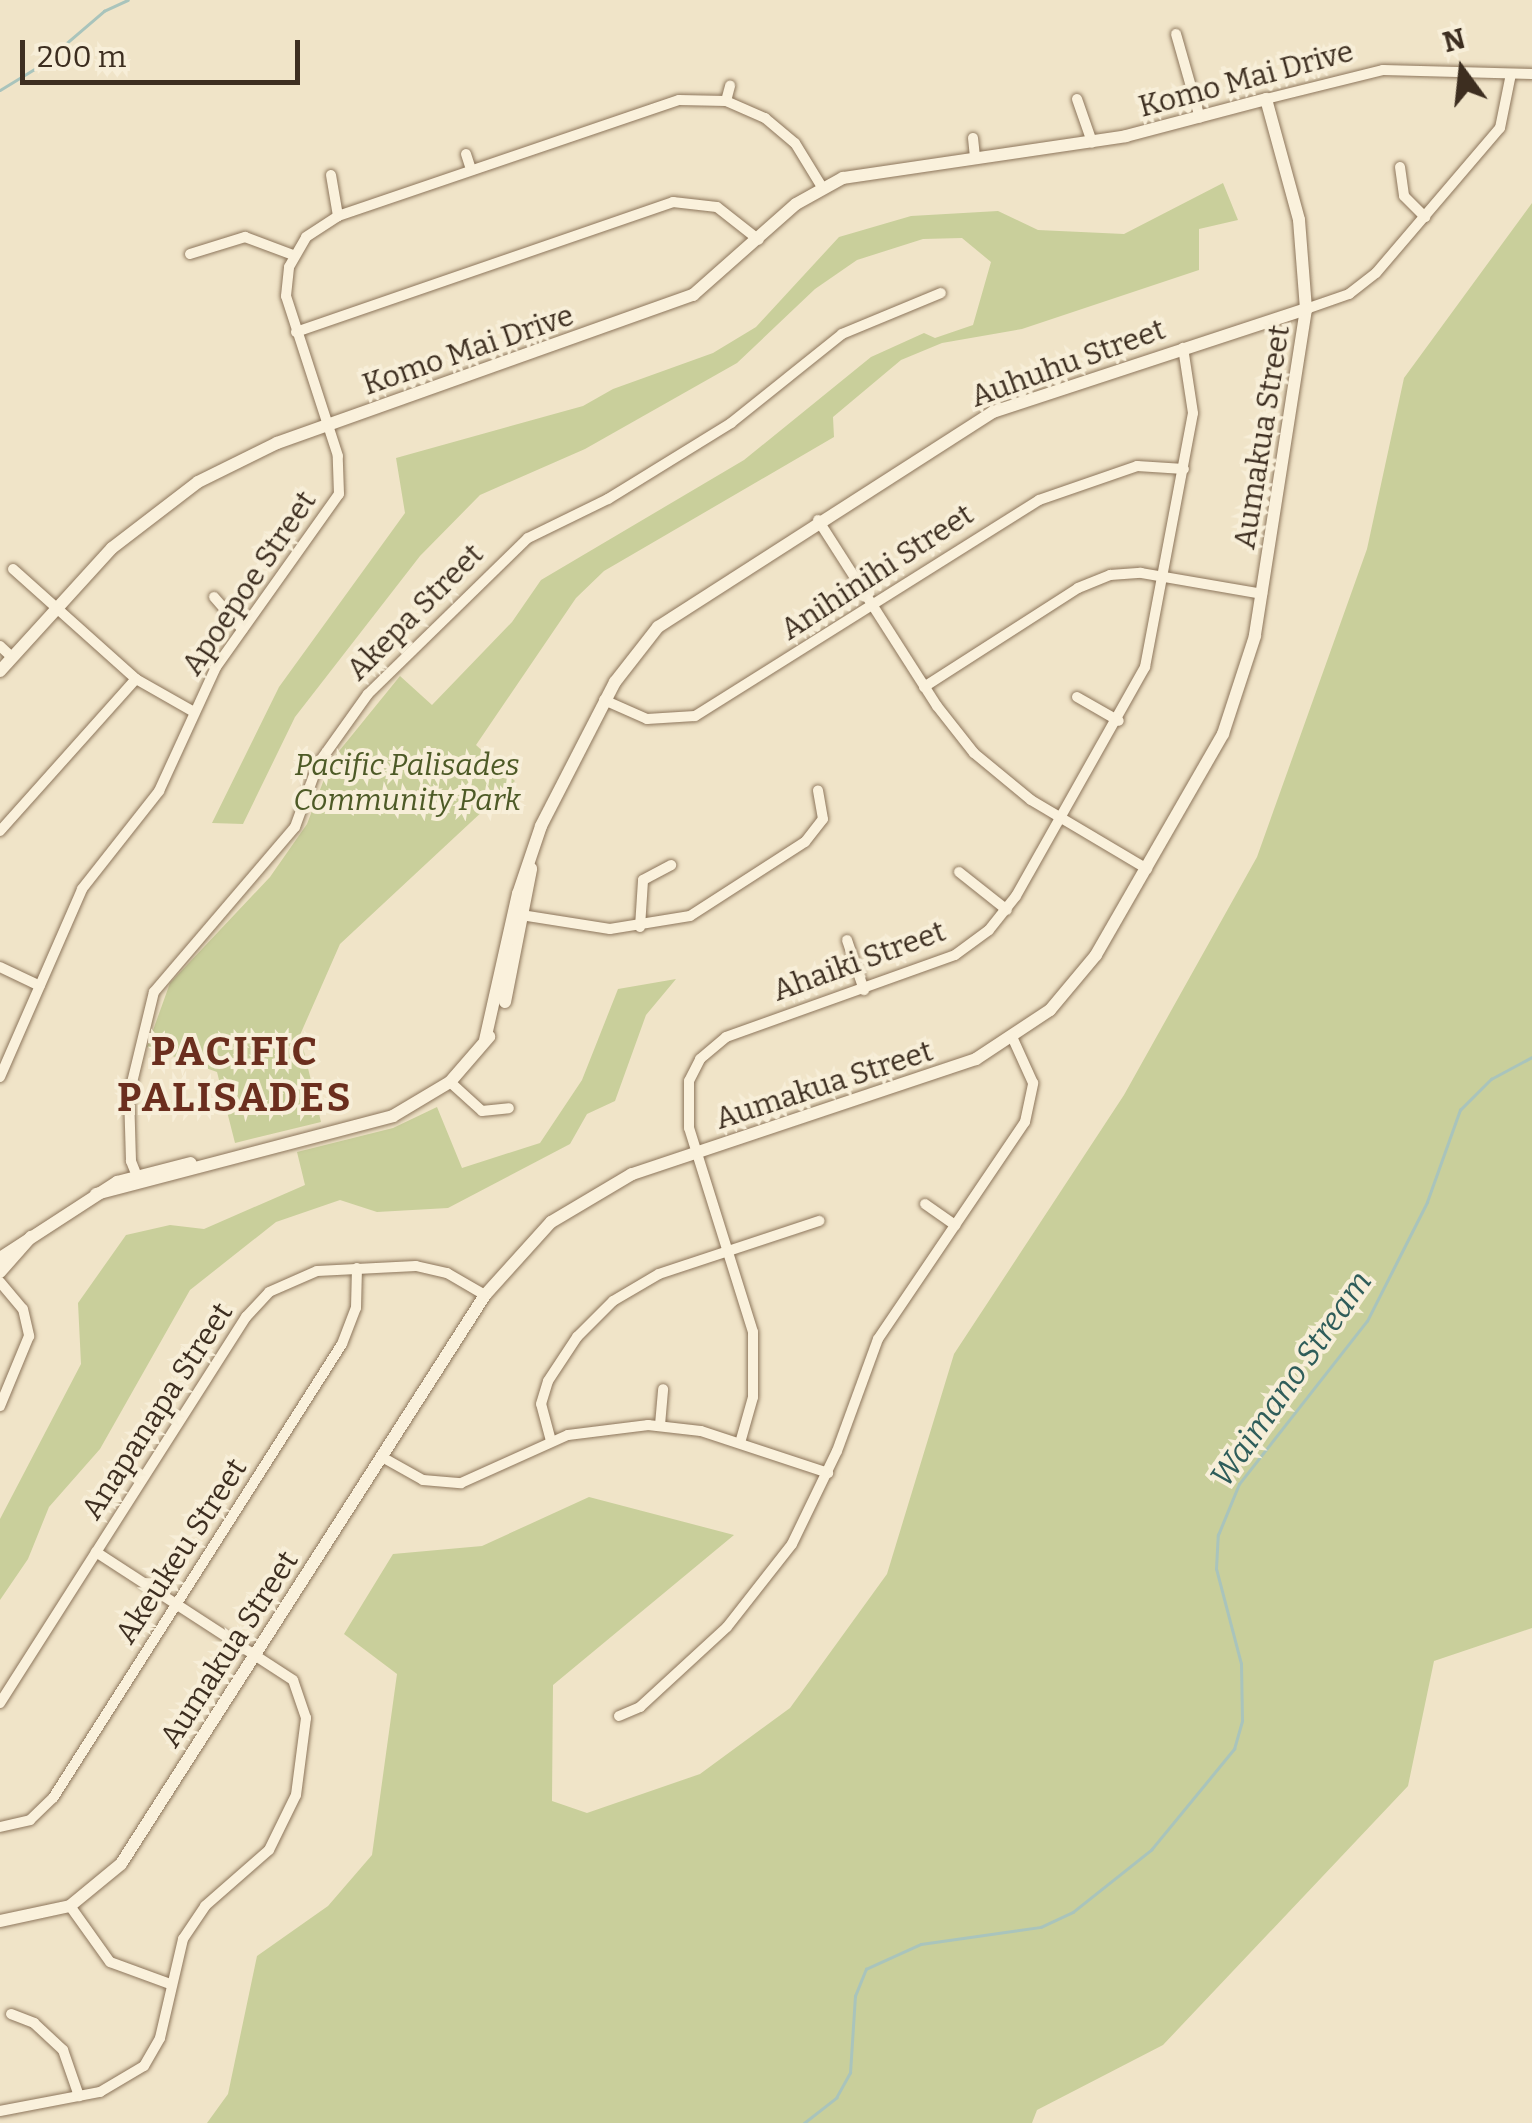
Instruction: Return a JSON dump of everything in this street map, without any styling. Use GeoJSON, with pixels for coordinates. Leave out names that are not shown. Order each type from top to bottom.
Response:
{"type":"FeatureCollection","features":[{"type":"Feature","properties":{"kind":"street"},"geometry":{"type":"LineString","coordinates":[[1176,34],[1200,118]]}},
{"type":"Feature","properties":{"kind":"street","name":"Komo Mai Drive"},"geometry":{"type":"LineString","coordinates":[[0,670],[56,608],[166,503],[241,458],[664,308],[720,277],[822,188],[875,168],[1092,142],[1383,70],[1532,74]]}},
{"type":"Feature","properties":{"kind":"street","name":"Auhuhu Street"},"geometry":{"type":"LineString","coordinates":[[0,1258],[96,1194],[139,1177],[393,1116],[450,1082],[484,1040],[532,857],[604,700],[637,649],[668,619],[993,412],[1306,310],[1362,287],[1500,128],[1511,74]]}},
{"type":"Feature","properties":{"kind":"street"},"geometry":{"type":"LineString","coordinates":[[726,102],[730,86]]}},
{"type":"Feature","properties":{"kind":"street"},"geometry":{"type":"LineString","coordinates":[[1078,99],[1092,142]]}},
{"type":"Feature","properties":{"kind":"street","name":"Aumakua Street"},"geometry":{"type":"LineString","coordinates":[[0,1921],[70,1906],[121,1864],[486,1295],[525,1245],[568,1209],[620,1180],[949,1070],[1013,1038],[1076,982],[1147,869],[1232,716],[1262,594],[1306,310],[1299,220],[1266,99]]}},
{"type":"Feature","properties":{"kind":"street"},"geometry":{"type":"LineString","coordinates":[[190,254],[245,237],[293,255],[313,230],[338,216],[667,102],[726,102],[786,133],[822,188]]}},
{"type":"Feature","properties":{"kind":"street"},"geometry":{"type":"LineString","coordinates":[[972,138],[975,156]]}},
{"type":"Feature","properties":{"kind":"street"},"geometry":{"type":"LineString","coordinates":[[466,154],[471,169]]}},
{"type":"Feature","properties":{"kind":"street"},"geometry":{"type":"LineString","coordinates":[[1400,168],[1404,196],[1425,216]]}},
{"type":"Feature","properties":{"kind":"street"},"geometry":{"type":"LineString","coordinates":[[331,174],[338,216]]}},
{"type":"Feature","properties":{"kind":"street"},"geometry":{"type":"LineString","coordinates":[[296,332],[673,202],[717,207],[758,240]]}},
{"type":"Feature","properties":{"kind":"street","name":"Apoepoe Street"},"geometry":{"type":"LineString","coordinates":[[0,1077],[82,889],[159,791],[194,712],[242,630],[339,494],[340,464],[286,296],[293,255]]}},
{"type":"Feature","properties":{"kind":"street","name":"Akepa Street"},"geometry":{"type":"LineString","coordinates":[[139,1177],[130,1142],[133,1055],[154,992],[295,827],[328,748],[379,683],[528,538],[714,435],[842,334],[942,293]]}},
{"type":"Feature","properties":{"kind":"street","name":"Ahaiki Street"},"geometry":{"type":"LineString","coordinates":[[740,1443],[753,1397],[756,1347],[685,1101],[707,1051],[740,1031],[940,964],[975,942],[1006,910],[1119,721],[1145,667],[1165,577],[1194,390],[1183,348]]}},
{"type":"Feature","properties":{"kind":"street","name":"Anihinihi Street"},"geometry":{"type":"LineString","coordinates":[[604,700],[647,719],[695,716],[1054,493],[1137,466],[1184,468]]}},
{"type":"Feature","properties":{"kind":"street"},"geometry":{"type":"LineString","coordinates":[[818,520],[924,687],[988,767],[1062,819],[1147,869]]}},
{"type":"Feature","properties":{"kind":"street"},"geometry":{"type":"LineString","coordinates":[[13,569],[136,679],[194,712]]}},
{"type":"Feature","properties":{"kind":"street"},"geometry":{"type":"LineString","coordinates":[[924,687],[1088,582],[1129,573],[1262,594]]}},
{"type":"Feature","properties":{"kind":"street"},"geometry":{"type":"LineString","coordinates":[[214,597],[242,630]]}},
{"type":"Feature","properties":{"kind":"street"},"geometry":{"type":"LineString","coordinates":[[0,646],[12,657]]}},
{"type":"Feature","properties":{"kind":"street"},"geometry":{"type":"LineString","coordinates":[[0,830],[136,679]]}},
{"type":"Feature","properties":{"kind":"street"},"geometry":{"type":"LineString","coordinates":[[1077,696],[1119,721]]}},
{"type":"Feature","properties":{"kind":"street"},"geometry":{"type":"LineString","coordinates":[[519,915],[595,929],[640,928],[709,907],[804,842],[823,819],[818,790]]}},
{"type":"Feature","properties":{"kind":"street"},"geometry":{"type":"LineString","coordinates":[[640,928],[643,880],[670,864]]}},
{"type":"Feature","properties":{"kind":"street"},"geometry":{"type":"LineString","coordinates":[[959,872],[1006,910]]}},
{"type":"Feature","properties":{"kind":"street"},"geometry":{"type":"LineString","coordinates":[[847,940],[864,990]]}},
{"type":"Feature","properties":{"kind":"street"},"geometry":{"type":"LineString","coordinates":[[0,967],[40,986]]}},
{"type":"Feature","properties":{"kind":"street"},"geometry":{"type":"LineString","coordinates":[[619,1716],[640,1708],[744,1608],[792,1544],[828,1473],[878,1339],[1030,1109],[1032,1072],[1013,1038]]}},
{"type":"Feature","properties":{"kind":"street"},"geometry":{"type":"LineString","coordinates":[[450,1082],[482,1111],[509,1108]]}},
{"type":"Feature","properties":{"kind":"street"},"geometry":{"type":"LineString","coordinates":[[925,1204],[955,1225]]}},
{"type":"Feature","properties":{"kind":"street"},"geometry":{"type":"LineString","coordinates":[[550,1441],[542,1414],[544,1388],[591,1321],[647,1280],[819,1221]]}},
{"type":"Feature","properties":{"kind":"street","name":"Auhuhu Street"},"geometry":{"type":"LineString","coordinates":[[0,1272],[32,1235]]}},
{"type":"Feature","properties":{"kind":"street","name":"Anapanapa Street"},"geometry":{"type":"LineString","coordinates":[[0,1703],[257,1303],[304,1274],[357,1268],[426,1267],[486,1295]]}},
{"type":"Feature","properties":{"kind":"street","name":"Akeukeu Street"},"geometry":{"type":"LineString","coordinates":[[0,1827],[21,1824],[46,1807],[177,1603],[342,1344],[356,1308],[357,1268]]}},
{"type":"Feature","properties":{"kind":"street"},"geometry":{"type":"LineString","coordinates":[[0,1282],[23,1310],[29,1336],[0,1406]]}},
{"type":"Feature","properties":{"kind":"street"},"geometry":{"type":"LineString","coordinates":[[864,1331],[878,1339]]}},
{"type":"Feature","properties":{"kind":"street"},"geometry":{"type":"LineString","coordinates":[[660,1425],[663,1389]]}},
{"type":"Feature","properties":{"kind":"street"},"geometry":{"type":"LineString","coordinates":[[382,1457],[424,1480],[462,1483],[550,1441],[614,1426],[660,1425],[740,1443],[828,1473]]}},
{"type":"Feature","properties":{"kind":"street"},"geometry":{"type":"LineString","coordinates":[[0,2111],[113,2088],[144,2066],[160,2038],[177,1952],[197,1916],[269,1850],[296,1796],[305,1704],[288,1675],[96,1552]]}},
{"type":"Feature","properties":{"kind":"street"},"geometry":{"type":"LineString","coordinates":[[70,1906],[110,1962],[170,1984]]}},
{"type":"Feature","properties":{"kind":"street"},"geometry":{"type":"LineString","coordinates":[[11,2014],[34,2023],[63,2050],[80,2096]]}},
{"type":"Feature","properties":{"kind":"green space","name":"Pacific Palisades Community Park"},"geometry":{"type":"Polygon","coordinates":[[[1223,183],[1238,220],[1199,229],[1199,270],[1022,329],[942,343],[901,360],[833,417],[834,437],[604,571],[576,598],[476,745],[515,781],[340,944],[300,1035],[321,1122],[235,1143],[217,1072],[147,1047],[170,983],[270,877],[307,824],[331,761],[400,676],[432,705],[512,622],[541,580],[744,460],[871,357],[924,333],[935,338],[973,325],[991,262],[962,238],[923,239],[857,260],[815,289],[737,363],[585,449],[480,495],[420,556],[295,717],[243,824],[212,823],[279,687],[405,513],[396,458],[583,406],[613,389],[713,353],[756,327],[839,237],[911,216],[998,211],[1038,230],[1124,234],[1223,183]]]}},
{"type":"Feature","properties":{"kind":"green space"},"geometry":{"type":"Polygon","coordinates":[[[1532,203],[1532,1628],[1434,1661],[1408,1786],[1163,2045],[1037,2110],[1032,2123],[207,2123],[228,2094],[257,1956],[328,1906],[372,1855],[397,1674],[344,1634],[393,1554],[482,1546],[589,1497],[734,1535],[553,1685],[552,1801],[587,1813],[700,1774],[790,1708],[887,1574],[954,1354],[1124,1095],[1257,857],[1367,549],[1404,378],[1532,203]]]}},
{"type":"Feature","properties":{"kind":"green space"},"geometry":{"type":"Polygon","coordinates":[[[676,979],[646,1015],[615,1101],[587,1114],[570,1144],[448,1208],[377,1212],[340,1200],[276,1222],[190,1290],[100,1449],[49,1507],[28,1559],[0,1600],[0,1519],[81,1364],[78,1303],[126,1235],[170,1225],[204,1229],[305,1185],[297,1152],[393,1128],[437,1107],[462,1168],[540,1143],[582,1080],[618,989],[676,979]]]}},
{"type":"Feature","properties":{"kind":"waterway"},"geometry":{"type":"LineString","coordinates":[[0,90],[41,65],[104,11],[128,0]]}},
{"type":"Feature","properties":{"kind":"waterway","name":"Waimano Stream"},"geometry":{"type":"LineString","coordinates":[[804,2123],[836,2098],[850,2073],[855,1996],[866,1969],[921,1944],[1041,1927],[1073,1912],[1151,1850],[1234,1749],[1242,1721],[1241,1664],[1216,1569],[1218,1535],[1239,1484],[1367,1321],[1427,1202],[1460,1110],[1491,1079],[1532,1057]]}},
{"type":"Feature","properties":{"kind":"district","name":"PACIFIC PALISADES"},"geometry":{"type":"Point","coordinates":[235,1075]}}]}
